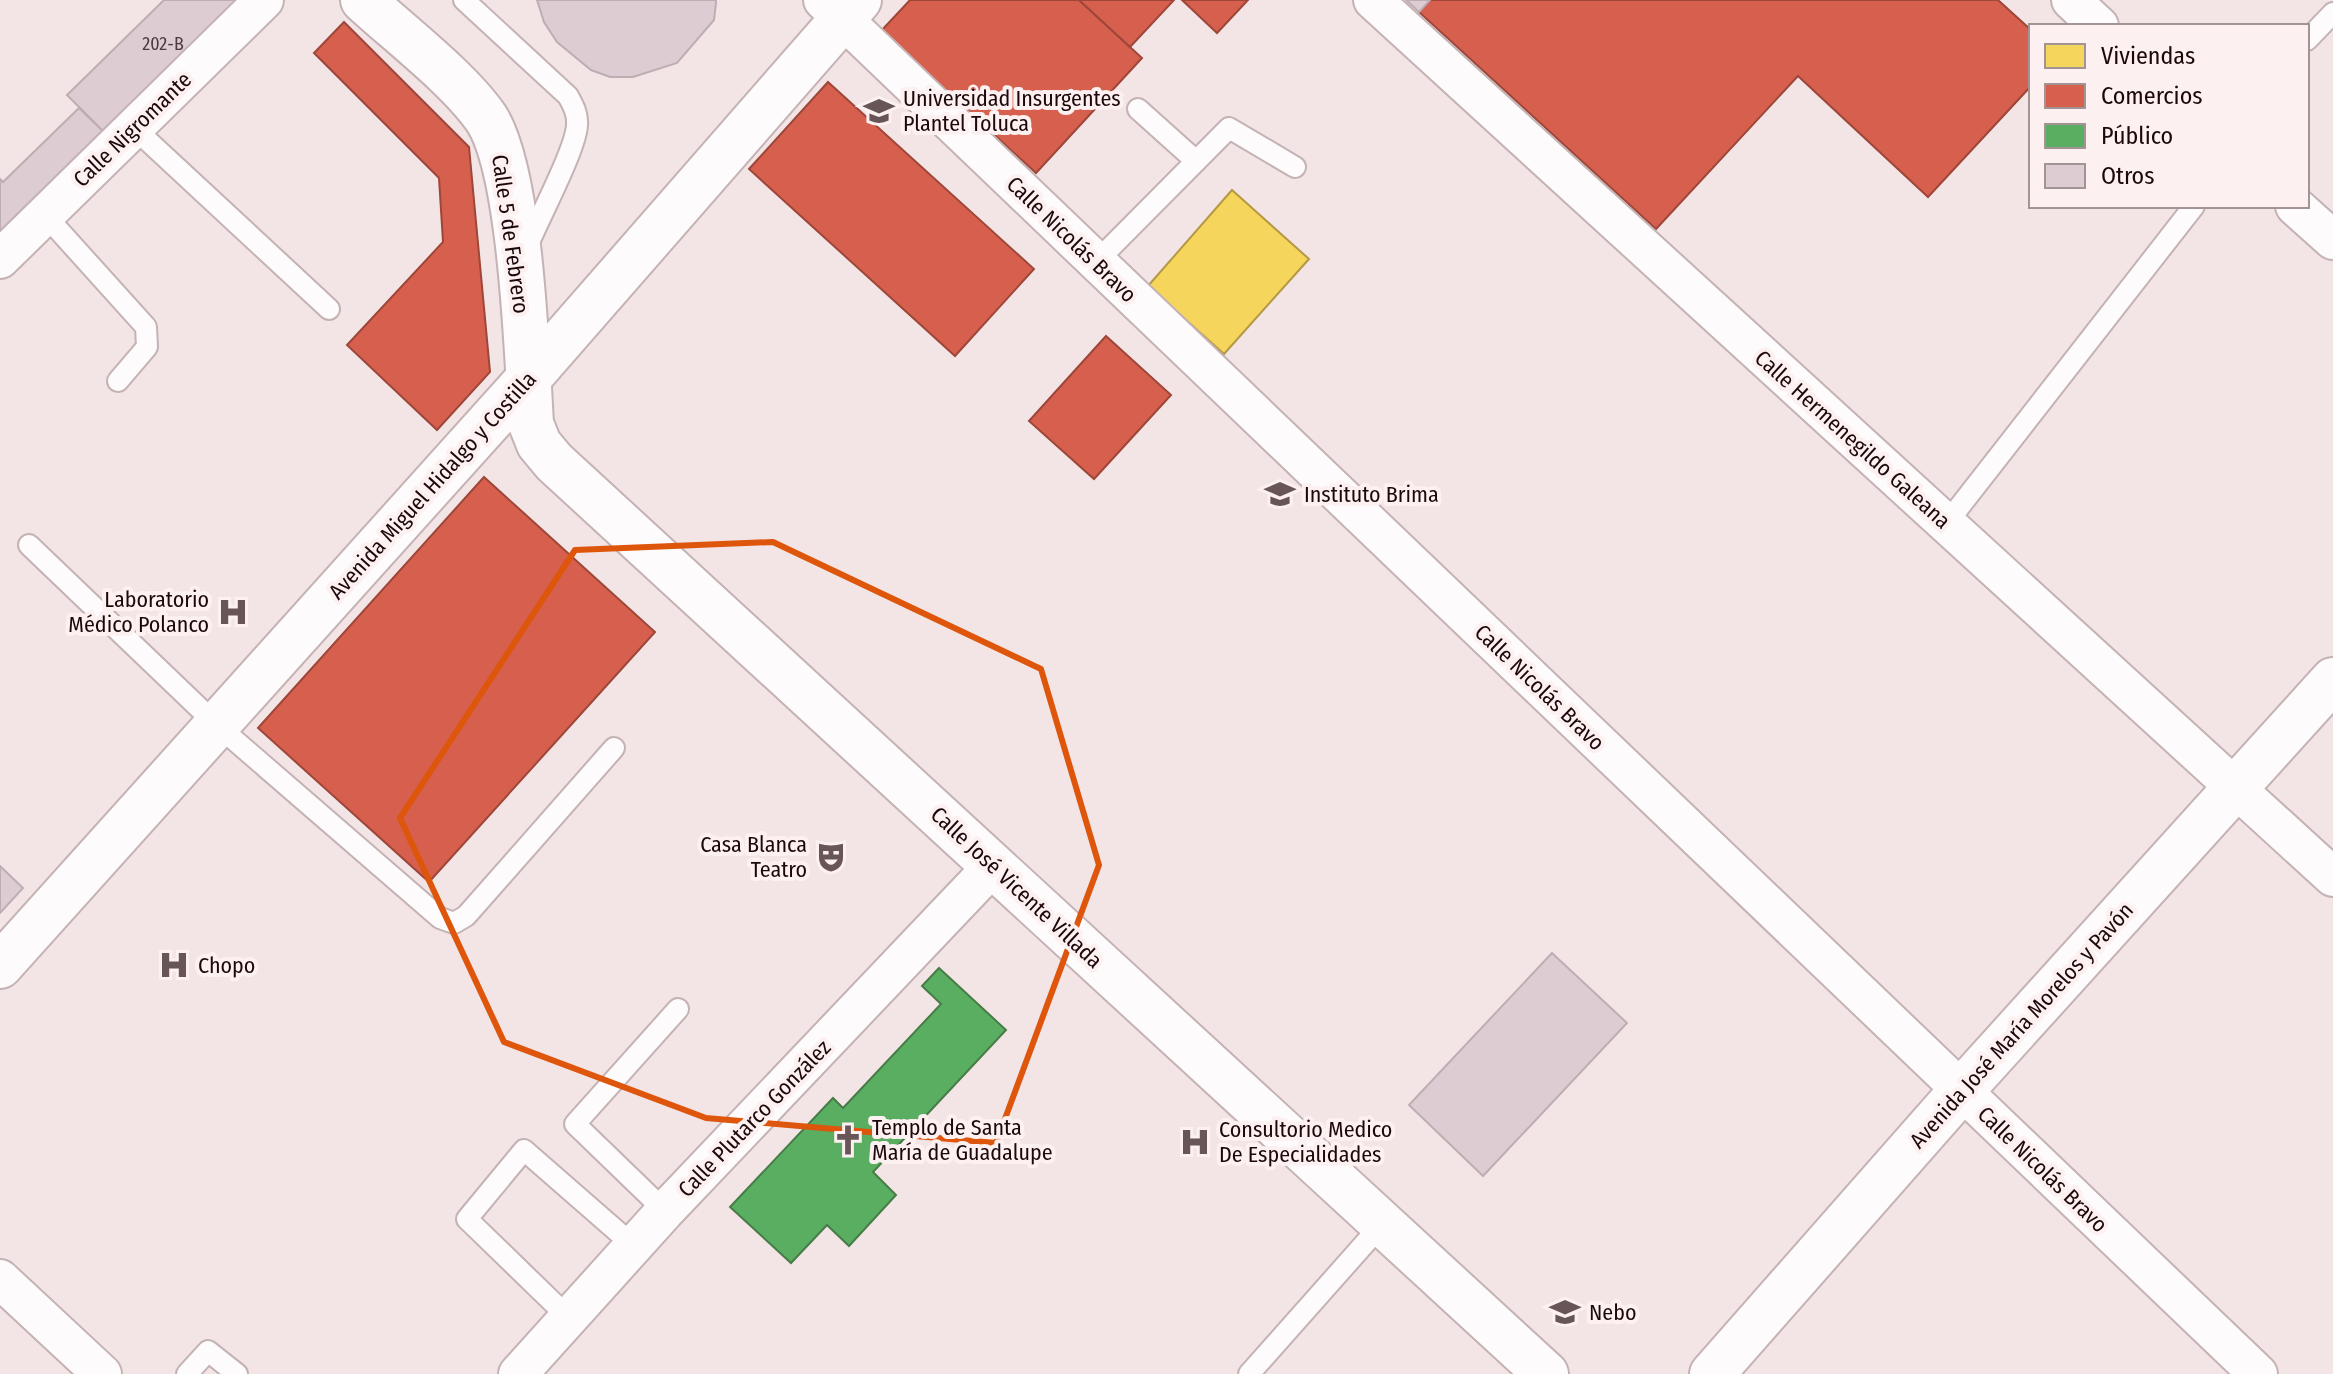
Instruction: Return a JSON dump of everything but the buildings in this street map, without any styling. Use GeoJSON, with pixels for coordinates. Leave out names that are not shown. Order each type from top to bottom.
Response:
{"type":"FeatureCollection","features":[{"type":"Feature","properties":{"kind":"main road","name":"Calle 5 de Febrero"},"geometry":{"type":"LineString","coordinates":[[363,0],[486,119],[504,164],[519,265],[528,379]]}},
{"type":"Feature","properties":{"kind":"main road","name":"Avenida Miguel Hidalgo y Costilla"},"geometry":{"type":"LineString","coordinates":[[0,966],[528,379],[841,6]]}},
{"type":"Feature","properties":{"kind":"main road","name":"Calle José Vicente Villada"},"geometry":{"type":"LineString","coordinates":[[528,379],[531,424],[539,444],[554,462],[1546,1374]]}},
{"type":"Feature","properties":{"kind":"main road","name":"Avenida José María Morelos y Pavón"},"geometry":{"type":"LineString","coordinates":[[1712,1374],[1961,1091],[2333,680]]}},
{"type":"Feature","properties":{"kind":"street","name":"Calle Nigromante"},"geometry":{"type":"LineString","coordinates":[[0,259],[264,0]]}},
{"type":"Feature","properties":{"kind":"street","name":"Calle Hermenegildo Galeana"},"geometry":{"type":"LineString","coordinates":[[1373,0],[2333,877]]}},
{"type":"Feature","properties":{"kind":"street"},"geometry":{"type":"LineString","coordinates":[[2071,0],[2097,24]]}},
{"type":"Feature","properties":{"kind":"street","name":"Calle Nicolás Bravo"},"geometry":{"type":"LineString","coordinates":[[841,6],[1096,262],[2258,1374]]}},
{"type":"Feature","properties":{"kind":"street"},"geometry":{"type":"LineString","coordinates":[[2297,208],[2333,240]]}},
{"type":"Feature","properties":{"kind":"street","name":"Calle Plutarco González"},"geometry":{"type":"LineString","coordinates":[[518,1374],[665,1211],[994,865]]}},
{"type":"Feature","properties":{"kind":"street"},"geometry":{"type":"LineString","coordinates":[[0,1279],[102,1374]]}},
{"type":"Feature","properties":{"kind":"lane"},"geometry":{"type":"LineString","coordinates":[[464,0],[568,96],[575,109],[577,126],[571,144],[519,265]]}},
{"type":"Feature","properties":{"kind":"lane"},"geometry":{"type":"LineString","coordinates":[[2309,38],[2333,13]]}},
{"type":"Feature","properties":{"kind":"lane"},"geometry":{"type":"LineString","coordinates":[[1138,109],[1196,161]]}},
{"type":"Feature","properties":{"kind":"lane"},"geometry":{"type":"LineString","coordinates":[[134,128],[329,309]]}},
{"type":"Feature","properties":{"kind":"lane"},"geometry":{"type":"LineString","coordinates":[[1096,262],[1229,128],[1295,167]]}},
{"type":"Feature","properties":{"kind":"lane"},"geometry":{"type":"LineString","coordinates":[[1946,524],[2192,208]]}},
{"type":"Feature","properties":{"kind":"lane"},"geometry":{"type":"LineString","coordinates":[[45,215],[146,327],[147,347],[118,381]]}},
{"type":"Feature","properties":{"kind":"lane"},"geometry":{"type":"LineString","coordinates":[[29,545],[217,725],[440,918],[454,923],[466,916],[614,748]]}},
{"type":"Feature","properties":{"kind":"lane"},"geometry":{"type":"LineString","coordinates":[[665,1211],[575,1124],[678,1009]]}},
{"type":"Feature","properties":{"kind":"lane"},"geometry":{"type":"LineString","coordinates":[[569,1318],[467,1219],[524,1150],[634,1246]]}},
{"type":"Feature","properties":{"kind":"lane"},"geometry":{"type":"LineString","coordinates":[[1249,1374],[1383,1223]]}},
{"type":"Feature","properties":{"kind":"lane"},"geometry":{"type":"LineString","coordinates":[[187,1374],[208,1351],[237,1374]]}},
{"type":"Feature","properties":{"kind":"highlighted area"},"geometry":{"type":"Polygon","coordinates":[[[773,542],[1041,669],[1099,865],[996,1143],[706,1118],[504,1042],[400,818],[575,550],[773,542]]]}},
{"type":"Feature","properties":{"kind":"place","name":"Universidad Insurgentes Plantel Toluca"},"geometry":{"type":"Point","coordinates":[879,111]}},
{"type":"Feature","properties":{"kind":"place","name":"Instituto Brima"},"geometry":{"type":"Point","coordinates":[1280,494]}},
{"type":"Feature","properties":{"kind":"place","name":"Laboratorio Médico Polanco"},"geometry":{"type":"Point","coordinates":[233,612]}},
{"type":"Feature","properties":{"kind":"place","name":"Casa Blanca Teatro"},"geometry":{"type":"Point","coordinates":[831,857]}},
{"type":"Feature","properties":{"kind":"place","name":"Chopo"},"geometry":{"type":"Point","coordinates":[174,965]}},
{"type":"Feature","properties":{"kind":"place","name":"Templo de Santa María de Guadalupe"},"geometry":{"type":"Point","coordinates":[848,1140]}},
{"type":"Feature","properties":{"kind":"place","name":"Consultorio Medico De Especialidades"},"geometry":{"type":"Point","coordinates":[1195,1142]}},
{"type":"Feature","properties":{"kind":"place","name":"Nebo"},"geometry":{"type":"Point","coordinates":[1565,1312]}}]}
